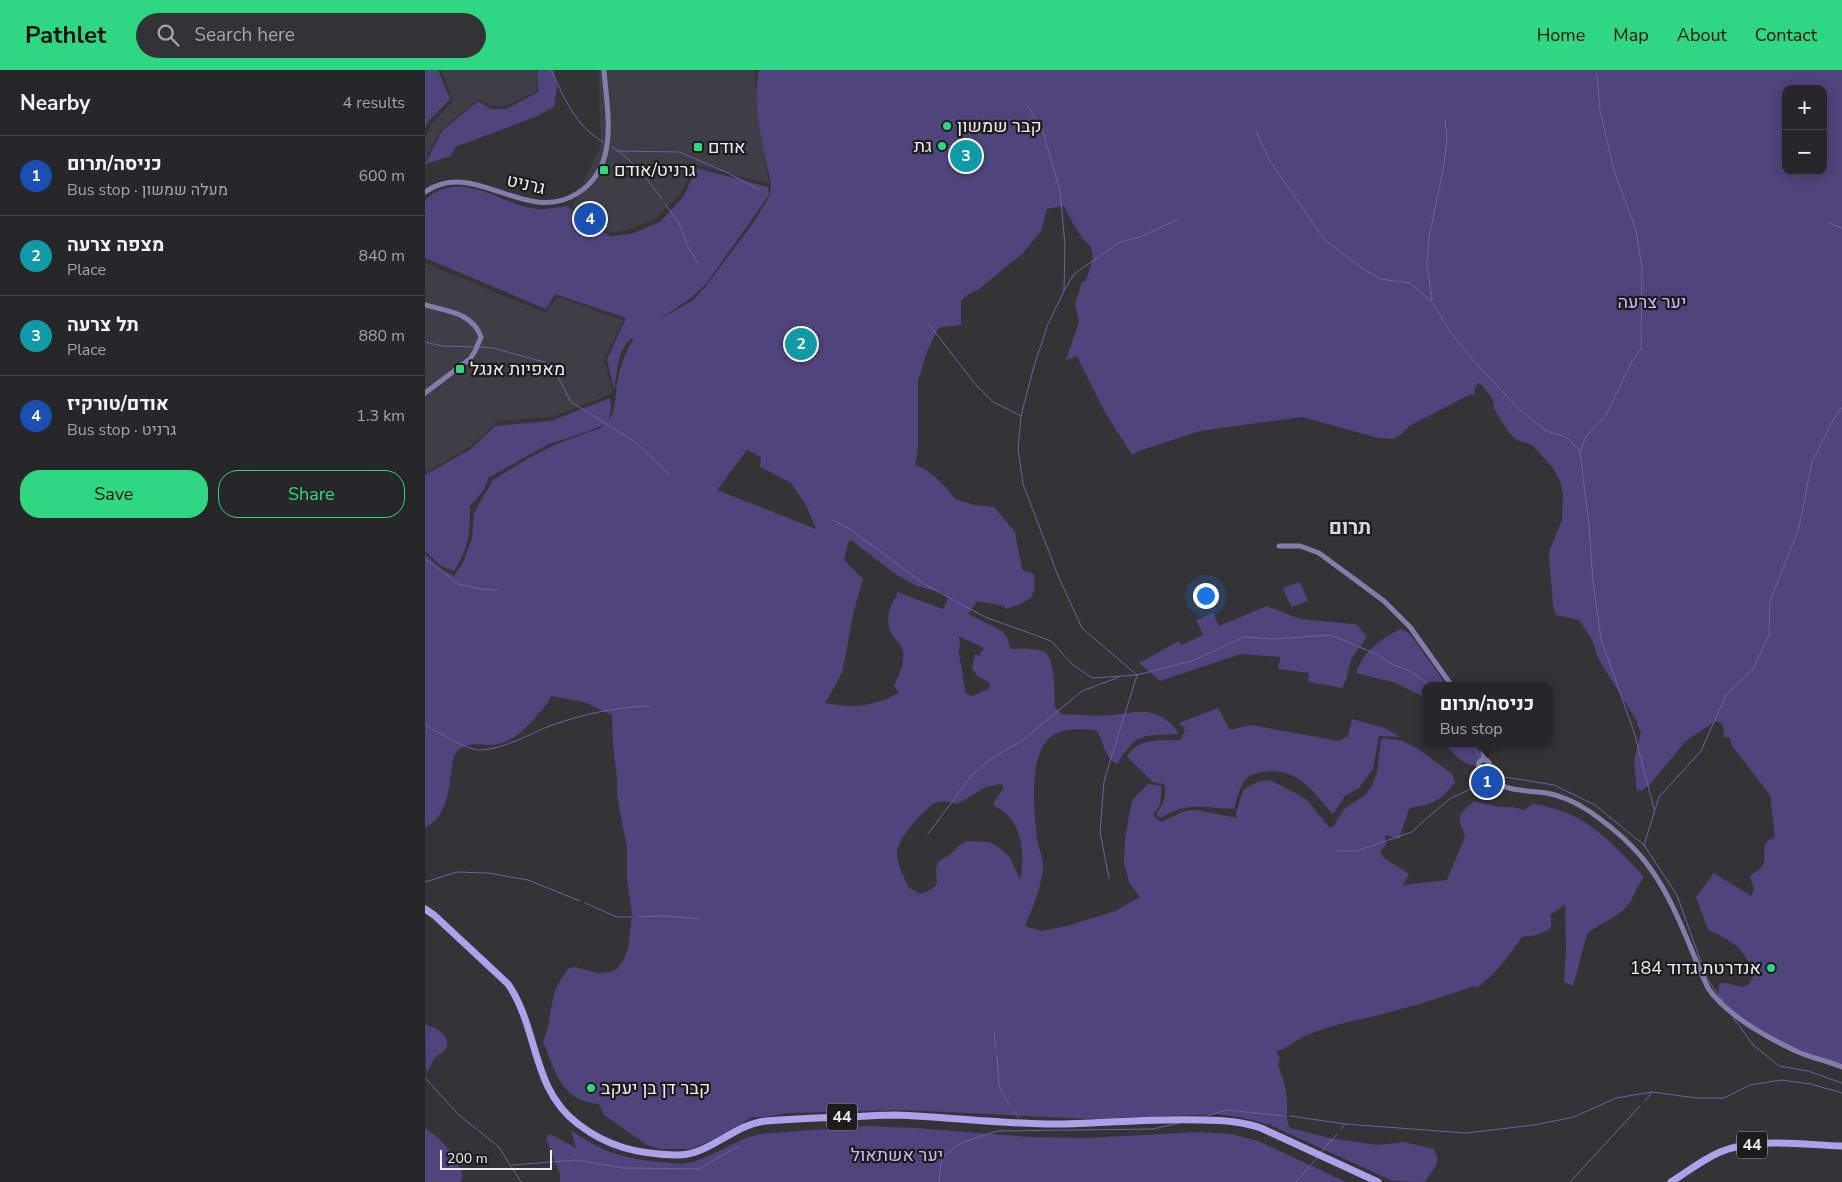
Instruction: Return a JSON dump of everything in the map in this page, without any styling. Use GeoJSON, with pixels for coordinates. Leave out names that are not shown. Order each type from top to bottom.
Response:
{"type":"FeatureCollection","features":[{"type":"Feature","properties":{"kind":"highway","name":"44"},"geometry":{"type":"LineString","coordinates":[[425,909],[434,914],[508,984],[516,996],[527,1024],[545,1082],[558,1103],[576,1123],[600,1140],[618,1147],[648,1153],[688,1154],[704,1150],[730,1134],[755,1123],[894,1115],[1062,1124],[1183,1119],[1226,1120],[1245,1122],[1261,1128],[1378,1182]]}},
{"type":"Feature","properties":{"kind":"highway","name":"44"},"geometry":{"type":"LineString","coordinates":[[1671,1182],[1721,1152],[1741,1146],[1760,1144],[1842,1146]]}},
{"type":"Feature","properties":{"kind":"street","name":"גרניט"},"geometry":{"type":"LineString","coordinates":[[425,192],[439,184],[464,182],[526,201],[544,204],[564,200],[580,192],[597,175],[604,162],[607,148],[604,70]]}},
{"type":"Feature","properties":{"kind":"street"},"geometry":{"type":"LineString","coordinates":[[425,304],[469,319],[476,326],[481,338],[470,358],[455,372],[425,393]]}},
{"type":"Feature","properties":{"kind":"street"},"geometry":{"type":"LineString","coordinates":[[1279,546],[1300,546],[1319,553],[1384,601],[1410,627],[1449,682]]}},
{"type":"Feature","properties":{"kind":"street"},"geometry":{"type":"LineString","coordinates":[[1483,747],[1485,760],[1490,765],[1486,770],[1488,775],[1495,781],[1509,788],[1549,794],[1575,803],[1619,833],[1650,867],[1664,889],[1708,988],[1715,999],[1751,1026],[1773,1039],[1799,1052],[1842,1067]]}},
{"type":"Feature","properties":{"kind":"shaded area"},"geometry":{"type":"Polygon","coordinates":[[[441,70],[536,70],[537,91],[506,106],[492,106],[478,99],[441,130],[428,153],[425,170],[425,137],[432,124],[453,101],[441,70]]]}},
{"type":"Feature","properties":{"kind":"shaded area"},"geometry":{"type":"Polygon","coordinates":[[[598,70],[755,70],[756,100],[769,184],[696,165],[681,193],[656,218],[631,229],[609,233],[572,207],[601,145],[598,70]]]}},
{"type":"Feature","properties":{"kind":"shaded area"},"geometry":{"type":"Polygon","coordinates":[[[425,263],[545,313],[557,297],[623,320],[604,360],[613,393],[552,417],[495,421],[494,425],[470,447],[425,473],[425,263]]]}},
{"type":"Feature","properties":{"kind":"green space"},"geometry":{"type":"Polygon","coordinates":[[[425,70],[438,70],[450,99],[427,123],[425,129],[425,70]]]}},
{"type":"Feature","properties":{"kind":"green space"},"geometry":{"type":"Polygon","coordinates":[[[537,70],[554,70],[557,88],[554,107],[535,117],[455,147],[451,156],[425,164],[442,131],[478,101],[491,109],[506,109],[538,92],[537,70]]]}},
{"type":"Feature","properties":{"kind":"green space","name":"יער צרעה"},"geometry":{"type":"Polygon","coordinates":[[[759,70],[1842,70],[1842,1065],[1793,1048],[1741,1019],[1721,1002],[1718,990],[1719,984],[1727,983],[1742,987],[1746,986],[1752,980],[1751,968],[1749,962],[1737,946],[1708,930],[1696,897],[1714,873],[1751,896],[1754,889],[1750,876],[1763,865],[1766,842],[1775,837],[1770,795],[1732,746],[1730,738],[1724,737],[1723,726],[1720,722],[1714,722],[1686,741],[1651,783],[1642,791],[1639,789],[1637,793],[1634,760],[1641,733],[1636,720],[1599,660],[1592,640],[1579,620],[1556,615],[1553,605],[1549,558],[1550,549],[1562,520],[1563,494],[1560,481],[1553,468],[1532,445],[1517,440],[1507,430],[1494,409],[1493,400],[1483,386],[1478,383],[1474,395],[1471,394],[1409,426],[1393,439],[1378,438],[1302,417],[1200,431],[1132,455],[1106,414],[1077,356],[1066,360],[1079,322],[1075,304],[1082,282],[1086,281],[1093,258],[1091,247],[1079,233],[1064,206],[1047,209],[1041,231],[1023,253],[978,290],[967,295],[961,301],[961,325],[938,329],[927,351],[918,381],[918,447],[915,465],[926,470],[937,479],[955,499],[974,505],[994,507],[1015,532],[1022,569],[1033,573],[1035,588],[1033,594],[1025,602],[1005,609],[1005,606],[977,601],[968,614],[1002,631],[1007,637],[1010,649],[1034,649],[1047,654],[1052,667],[1055,707],[1061,714],[1113,715],[1148,712],[1162,717],[1169,722],[1178,734],[1142,737],[1130,746],[1117,764],[1109,758],[1096,730],[1080,729],[1065,731],[1055,734],[1046,741],[1040,752],[1034,781],[1036,827],[1043,868],[1039,890],[1025,926],[1042,931],[1067,926],[1115,911],[1140,897],[1129,882],[1124,865],[1125,838],[1132,800],[1148,784],[1162,786],[1160,805],[1153,815],[1161,822],[1185,811],[1196,810],[1237,818],[1236,813],[1243,790],[1259,781],[1270,780],[1307,800],[1329,827],[1333,827],[1344,809],[1365,795],[1372,786],[1377,773],[1381,740],[1384,738],[1402,741],[1417,748],[1452,774],[1455,782],[1437,800],[1409,809],[1399,839],[1385,835],[1386,845],[1380,852],[1384,858],[1409,874],[1403,885],[1447,880],[1465,837],[1460,820],[1461,814],[1474,801],[1498,807],[1513,807],[1524,810],[1533,804],[1551,807],[1581,820],[1595,829],[1620,851],[1644,877],[1632,899],[1619,913],[1587,934],[1573,986],[1564,982],[1566,950],[1565,905],[1551,914],[1549,930],[1533,936],[1522,937],[1501,965],[1477,988],[1474,986],[1405,1008],[1331,1027],[1307,1035],[1284,1049],[1276,1051],[1280,1058],[1278,1065],[1285,1087],[1287,1118],[1290,1128],[1330,1138],[1377,1145],[1404,1142],[1434,1149],[1438,1159],[1436,1166],[1425,1182],[1393,1181],[1270,1125],[1240,1117],[1217,1114],[1090,1119],[905,1110],[787,1113],[766,1117],[752,1117],[715,1139],[690,1149],[659,1149],[647,1145],[604,1115],[599,1104],[586,1102],[568,1091],[556,1074],[543,1042],[555,991],[569,968],[575,967],[598,973],[610,972],[617,969],[628,949],[632,913],[627,881],[627,848],[617,795],[612,715],[584,702],[551,696],[533,721],[507,741],[494,745],[471,745],[460,748],[454,758],[443,810],[433,823],[425,828],[425,554],[443,570],[454,576],[464,560],[472,538],[474,513],[493,480],[554,445],[598,429],[605,424],[549,444],[488,478],[484,490],[470,506],[468,540],[463,555],[454,571],[441,566],[425,551],[425,475],[471,449],[495,426],[551,421],[610,398],[611,411],[608,421],[613,411],[621,367],[634,337],[621,353],[614,390],[607,359],[626,318],[555,294],[546,309],[425,258],[425,201],[436,192],[462,187],[475,189],[537,209],[567,206],[590,224],[610,236],[631,234],[660,222],[683,197],[697,168],[768,187],[769,195],[706,284],[692,297],[659,320],[693,300],[705,287],[753,223],[770,195],[771,184],[757,113],[759,70]],[[747,450],[717,490],[816,529],[806,505],[791,483],[760,467],[761,457],[747,450]],[[851,540],[848,543],[844,560],[863,579],[854,611],[842,673],[825,703],[845,706],[872,703],[899,693],[894,686],[902,665],[903,652],[893,636],[888,621],[891,604],[897,596],[897,592],[943,609],[948,599],[943,593],[917,586],[898,576],[851,540]],[[959,636],[960,647],[958,653],[966,693],[972,696],[989,689],[990,683],[977,676],[972,668],[975,654],[979,656],[984,648],[959,636]],[[1003,785],[986,787],[957,804],[937,802],[926,810],[906,832],[898,847],[897,857],[908,887],[920,894],[934,887],[937,884],[936,872],[939,861],[951,854],[961,844],[968,841],[989,842],[1000,848],[1009,856],[1020,879],[1022,848],[1016,827],[1003,811],[994,806],[994,802],[1003,789],[1003,785]]]}},
{"type":"Feature","properties":{"kind":"green space"},"geometry":{"type":"Polygon","coordinates":[[[1300,582],[1308,601],[1291,607],[1283,588],[1300,582]]]}},
{"type":"Feature","properties":{"kind":"green space"},"geometry":{"type":"Polygon","coordinates":[[[1267,606],[1300,619],[1357,625],[1367,637],[1351,659],[1342,688],[1308,682],[1309,673],[1278,669],[1280,657],[1241,654],[1160,681],[1139,663],[1179,641],[1181,645],[1203,635],[1196,620],[1213,613],[1219,626],[1267,606]]]}},
{"type":"Feature","properties":{"kind":"green space"},"geometry":{"type":"Polygon","coordinates":[[[1400,629],[1406,631],[1444,682],[1422,682],[1422,696],[1396,683],[1356,673],[1368,652],[1386,637],[1400,629]]]}},
{"type":"Feature","properties":{"kind":"green space"},"geometry":{"type":"Polygon","coordinates":[[[1218,708],[1230,730],[1251,725],[1339,741],[1348,736],[1352,719],[1385,728],[1400,737],[1379,736],[1373,769],[1359,788],[1345,796],[1333,814],[1303,782],[1286,773],[1275,771],[1258,773],[1247,778],[1241,786],[1234,809],[1188,807],[1179,809],[1161,818],[1156,814],[1164,800],[1164,784],[1153,782],[1127,757],[1137,746],[1144,743],[1180,740],[1185,730],[1179,723],[1218,708]]]}},
{"type":"Feature","properties":{"kind":"green space"},"geometry":{"type":"Polygon","coordinates":[[[1448,747],[1479,747],[1482,756],[1476,766],[1458,758],[1448,747]]]}},
{"type":"Feature","properties":{"kind":"green space"},"geometry":{"type":"Polygon","coordinates":[[[425,1025],[438,1030],[447,1040],[445,1050],[433,1060],[430,1068],[426,1071],[425,1025]]]}},
{"type":"Feature","properties":{"kind":"green space","name":"יער אשתאול"},"geometry":{"type":"Polygon","coordinates":[[[866,1126],[1030,1137],[1087,1138],[1198,1132],[1231,1134],[1258,1141],[1346,1182],[560,1182],[560,1174],[546,1139],[549,1134],[576,1148],[571,1130],[592,1144],[614,1153],[648,1161],[683,1163],[704,1158],[743,1139],[760,1134],[866,1126]]]}},
{"type":"Feature","properties":{"kind":"green space"},"geometry":{"type":"Polygon","coordinates":[[[425,1128],[443,1143],[457,1162],[463,1176],[460,1182],[425,1182],[425,1128]]]}},
{"type":"Feature","properties":{"kind":"waterway"},"geometry":{"type":"LineString","coordinates":[[551,70],[577,119],[603,142]]}},
{"type":"Feature","properties":{"kind":"waterway"},"geometry":{"type":"LineString","coordinates":[[1580,451],[1587,435],[1605,417],[1632,361],[1641,349],[1642,268],[1636,230],[1614,171],[1600,110],[1597,75]]}},
{"type":"Feature","properties":{"kind":"waterway"},"geometry":{"type":"LineString","coordinates":[[1028,106],[1043,131],[1060,191],[1065,245],[1064,291],[1048,324],[1034,366],[1021,416],[1018,449],[1023,484],[1059,578],[1082,628],[1137,675],[1104,781],[1100,832],[1109,878]]}},
{"type":"Feature","properties":{"kind":"waterway"},"geometry":{"type":"LineString","coordinates":[[1432,300],[1427,265],[1429,237],[1443,170],[1447,139],[1445,119]]}},
{"type":"Feature","properties":{"kind":"waterway"},"geometry":{"type":"LineString","coordinates":[[1256,131],[1270,161],[1324,239],[1359,266],[1380,279],[1410,283],[1432,302],[1451,333],[1473,360],[1519,409],[1546,431],[1566,437],[1580,451],[1589,526],[1593,582],[1601,639],[1634,732],[1654,809]]}},
{"type":"Feature","properties":{"kind":"waterway"},"geometry":{"type":"LineString","coordinates":[[612,147],[633,164],[662,199]]}},
{"type":"Feature","properties":{"kind":"waterway"},"geometry":{"type":"LineString","coordinates":[[618,151],[679,152],[726,172],[760,190]]}},
{"type":"Feature","properties":{"kind":"waterway"},"geometry":{"type":"LineString","coordinates":[[665,204],[679,223],[688,247],[699,265]]}},
{"type":"Feature","properties":{"kind":"waterway"},"geometry":{"type":"LineString","coordinates":[[1064,291],[1074,274],[1120,242],[1140,237],[1178,219]]}},
{"type":"Feature","properties":{"kind":"waterway"},"geometry":{"type":"LineString","coordinates":[[1829,223],[1842,228]]}},
{"type":"Feature","properties":{"kind":"waterway"},"geometry":{"type":"LineString","coordinates":[[928,323],[976,385],[993,402],[1021,416]]}},
{"type":"Feature","properties":{"kind":"waterway"},"geometry":{"type":"LineString","coordinates":[[425,342],[442,346],[474,347]]}},
{"type":"Feature","properties":{"kind":"waterway"},"geometry":{"type":"LineString","coordinates":[[478,347],[493,348],[544,362],[554,369],[571,402],[634,441],[669,474]]}},
{"type":"Feature","properties":{"kind":"waterway"},"geometry":{"type":"LineString","coordinates":[[1644,845],[1659,797],[1701,751],[1726,695],[1753,669],[1769,635],[1770,601],[1799,528],[1812,462],[1833,420],[1842,407]]}},
{"type":"Feature","properties":{"kind":"waterway"},"geometry":{"type":"LineString","coordinates":[[833,520],[850,529],[924,584],[985,617],[1051,641],[1072,664],[1092,678],[1137,675],[1194,660],[1244,637],[1273,639],[1331,635],[1376,654],[1392,664],[1410,671],[1425,682]]}},
{"type":"Feature","properties":{"kind":"waterway"},"geometry":{"type":"LineString","coordinates":[[425,559],[458,584],[480,589],[497,590]]}},
{"type":"Feature","properties":{"kind":"waterway"},"geometry":{"type":"LineString","coordinates":[[928,834],[972,775],[992,758],[1022,741],[1082,691],[1119,677]]}},
{"type":"Feature","properties":{"kind":"waterway"},"geometry":{"type":"LineString","coordinates":[[425,725],[461,744],[480,750],[499,747],[552,725],[576,718],[612,710],[649,706]]}},
{"type":"Feature","properties":{"kind":"waterway"},"geometry":{"type":"LineString","coordinates":[[1473,747],[1482,759]]}},
{"type":"Feature","properties":{"kind":"waterway"},"geometry":{"type":"LineString","coordinates":[[1485,762],[1499,776],[1554,785],[1595,805],[1644,845],[1677,895],[1707,979],[1723,1001]]}},
{"type":"Feature","properties":{"kind":"waterway"},"geometry":{"type":"LineString","coordinates":[[1337,851],[1356,851],[1412,832],[1451,798],[1491,780]]}},
{"type":"Feature","properties":{"kind":"waterway"},"geometry":{"type":"LineString","coordinates":[[425,882],[457,872],[488,873],[528,880],[580,901]]}},
{"type":"Feature","properties":{"kind":"waterway"},"geometry":{"type":"LineString","coordinates":[[585,903],[617,917],[632,917]]}},
{"type":"Feature","properties":{"kind":"waterway"},"geometry":{"type":"LineString","coordinates":[[638,917],[667,916],[699,919]]}},
{"type":"Feature","properties":{"kind":"waterway"},"geometry":{"type":"LineString","coordinates":[[1733,1017],[1752,1044],[1779,1066],[1808,1071],[1842,1083]]}},
{"type":"Feature","properties":{"kind":"waterway"},"geometry":{"type":"LineString","coordinates":[[994,1033],[996,1049]]}},
{"type":"Feature","properties":{"kind":"waterway"},"geometry":{"type":"LineString","coordinates":[[997,1055],[999,1086],[1009,1105]]}},
{"type":"Feature","properties":{"kind":"waterway"},"geometry":{"type":"LineString","coordinates":[[425,1078],[459,1115],[499,1147],[521,1182]]}},
{"type":"Feature","properties":{"kind":"waterway"},"geometry":{"type":"LineString","coordinates":[[1290,1116],[1345,1124],[1466,1133],[1534,1125],[1574,1117],[1616,1098],[1652,1092],[1696,1098],[1724,1098],[1750,1085],[1781,1080],[1811,1084],[1842,1093]]}},
{"type":"Feature","properties":{"kind":"waterway"},"geometry":{"type":"LineString","coordinates":[[1645,1101],[1652,1092]]}},
{"type":"Feature","properties":{"kind":"waterway"},"geometry":{"type":"LineString","coordinates":[[1570,1182],[1640,1106]]}},
{"type":"Feature","properties":{"kind":"waterway"},"geometry":{"type":"LineString","coordinates":[[1203,1117],[1227,1110],[1285,1116]]}},
{"type":"Feature","properties":{"kind":"waterway"},"geometry":{"type":"LineString","coordinates":[[1013,1111],[1019,1118]]}},
{"type":"Feature","properties":{"kind":"waterway"},"geometry":{"type":"LineString","coordinates":[[939,1182],[942,1157],[961,1143],[997,1131],[1153,1129],[1179,1123]]}},
{"type":"Feature","properties":{"kind":"waterway"},"geometry":{"type":"LineString","coordinates":[[1341,1129],[1345,1124]]}},
{"type":"Feature","properties":{"kind":"waterway"},"geometry":{"type":"LineString","coordinates":[[1321,1152],[1337,1134]]}},
{"type":"Feature","properties":{"kind":"waterway"},"geometry":{"type":"LineString","coordinates":[[512,1165],[576,1160],[623,1168],[699,1169],[737,1147]]}},
{"type":"Feature","properties":{"kind":"waterway"},"geometry":{"type":"LineString","coordinates":[[1296,1182],[1317,1158]]}},
{"type":"Feature","properties":{"kind":"place","name":"קבר שמשון"},"geometry":{"type":"Point","coordinates":[947,126]}},
{"type":"Feature","properties":{"kind":"place","name":"גת"},"geometry":{"type":"Point","coordinates":[942,146]}},
{"type":"Feature","properties":{"kind":"place","name":"אודם"},"geometry":{"type":"Point","coordinates":[698,147]}},
{"type":"Feature","properties":{"kind":"place","name":"תל צרעה"},"geometry":{"type":"Point","coordinates":[966,156]}},
{"type":"Feature","properties":{"kind":"place","name":"גרניט/אודם"},"geometry":{"type":"Point","coordinates":[604,170]}},
{"type":"Feature","properties":{"kind":"place","name":"אודם/טורקיז"},"geometry":{"type":"Point","coordinates":[590,219]}},
{"type":"Feature","properties":{"kind":"place","name":"מצפה צרעה"},"geometry":{"type":"Point","coordinates":[801,344]}},
{"type":"Feature","properties":{"kind":"place","name":"מאפיות אנגל"},"geometry":{"type":"Point","coordinates":[460,369]}},
{"type":"Feature","properties":{"kind":"place","name":"כניסה/תרום"},"geometry":{"type":"Point","coordinates":[1487,782]}},
{"type":"Feature","properties":{"kind":"place","name":"אנדרטת גדוד 184"},"geometry":{"type":"Point","coordinates":[1771,968]}},
{"type":"Feature","properties":{"kind":"place","name":"קבר דן בן יעקב"},"geometry":{"type":"Point","coordinates":[591,1088]}},
{"type":"Feature","properties":{"kind":"district","name":"תרום"},"geometry":{"type":"Point","coordinates":[1350,527]}}]}
